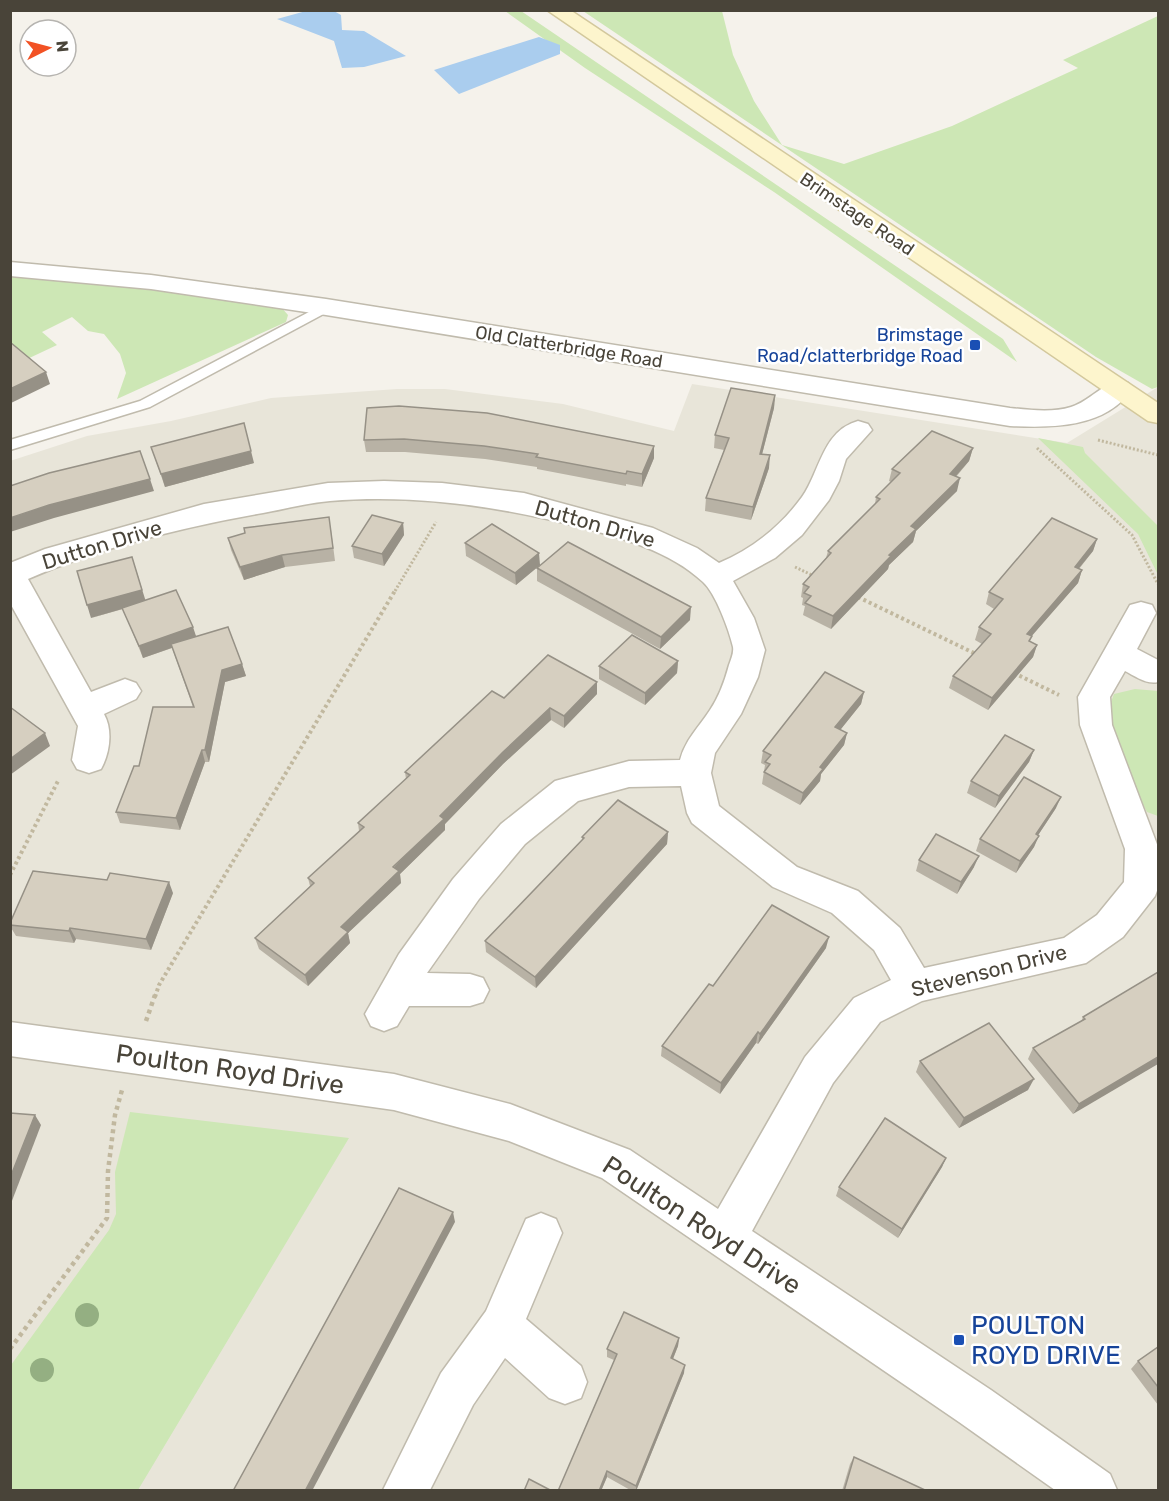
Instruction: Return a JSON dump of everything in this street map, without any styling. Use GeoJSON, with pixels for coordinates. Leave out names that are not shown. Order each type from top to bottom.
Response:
{"type":"FeatureCollection","features":[{"type":"Feature","properties":{"kind":"main road","name":"Brimstage Road"},"geometry":{"type":"LineString","coordinates":[[556,10],[1158,415]]}},
{"type":"Feature","properties":{"kind":"street","name":"Old Clatterbridge Road"},"geometry":{"type":"LineString","coordinates":[[10,269],[151,282],[326,307],[1010,417],[1055,420],[1084,413],[1107,401],[1119,389]]}},
{"type":"Feature","properties":{"kind":"street"},"geometry":{"type":"LineString","coordinates":[[716,576],[741,567],[765,553],[802,517],[824,484],[822,451],[858,430]]}},
{"type":"Feature","properties":{"kind":"street","name":"Dutton Drive"},"geometry":{"type":"LineString","coordinates":[[11,575],[55,556],[204,514],[328,492],[384,490],[442,492],[524,503],[604,523],[643,535],[687,555],[716,576],[739,618],[749,650],[742,677],[725,714],[699,750],[694,773]]}},
{"type":"Feature","properties":{"kind":"street"},"geometry":{"type":"LineString","coordinates":[[11,575],[49,648],[94,726],[89,760]]}},
{"type":"Feature","properties":{"kind":"street","name":"Stevenson Drive"},"geometry":{"type":"LineString","coordinates":[[725,1238],[819,1070],[867,1010],[915,986],[1073,952],[1110,926],[1142,886],[1150,848],[1096,725],[1094,696],[1150,599]]}},
{"type":"Feature","properties":{"kind":"street"},"geometry":{"type":"LineString","coordinates":[[1118,653],[1154,672]]}},
{"type":"Feature","properties":{"kind":"street"},"geometry":{"type":"LineString","coordinates":[[84,709],[125,691]]}},
{"type":"Feature","properties":{"kind":"street"},"geometry":{"type":"LineString","coordinates":[[470,990],[392,1001],[412,965],[465,889],[513,834],[567,790],[629,774],[694,773],[704,813],[785,877],[844,902],[887,939],[915,986]]}},
{"type":"Feature","properties":{"kind":"street","name":"Poulton Royd Drive"},"geometry":{"type":"LineString","coordinates":[[10,1039],[133,1054],[394,1092],[510,1123],[616,1164],[965,1400],[1094,1491]]}},
{"type":"Feature","properties":{"kind":"street"},"geometry":{"type":"LineString","coordinates":[[406,1491],[457,1389],[501,1326],[541,1233]]}},
{"type":"Feature","properties":{"kind":"street"},"geometry":{"type":"LineString","coordinates":[[501,1326],[565,1382]]}},
{"type":"Feature","properties":{"kind":"lane"},"geometry":{"type":"LineString","coordinates":[[10,445],[145,404],[326,307]]}},
{"type":"Feature","properties":{"kind":"lane"},"geometry":{"type":"LineString","coordinates":[[10,435],[34,439]]}},
{"type":"Feature","properties":{"kind":"path"},"geometry":{"type":"LineString","coordinates":[[1035,447],[1044,452],[1132,535],[1150,599]]}},
{"type":"Feature","properties":{"kind":"path"},"geometry":{"type":"LineString","coordinates":[[10,1349],[107,1218],[108,1172],[115,1115],[133,1054],[159,985],[440,516],[442,492]]}},
{"type":"Feature","properties":{"kind":"path"},"geometry":{"type":"LineString","coordinates":[[765,553],[818,578]]}},
{"type":"Feature","properties":{"kind":"path"},"geometry":{"type":"LineString","coordinates":[[850,594],[988,660]]}},
{"type":"Feature","properties":{"kind":"path"},"geometry":{"type":"LineString","coordinates":[[1010,671],[1095,712]]}},
{"type":"Feature","properties":{"kind":"path"},"geometry":{"type":"LineString","coordinates":[[10,875],[69,761],[81,765],[89,760]]}},
{"type":"Feature","properties":{"kind":"shaded area"},"geometry":{"type":"Polygon","coordinates":[[[692,384],[1067,443],[1158,387],[1158,1490],[11,1490],[10,461],[87,436],[171,421],[271,398],[397,389],[445,389],[563,404],[674,431],[692,384]]]}},
{"type":"Feature","properties":{"kind":"green space"},"geometry":{"type":"Polygon","coordinates":[[[505,11],[521,11],[1003,339],[1017,362],[774,192],[585,68],[505,11]]]}},
{"type":"Feature","properties":{"kind":"green space"},"geometry":{"type":"Polygon","coordinates":[[[583,11],[722,11],[733,55],[754,101],[782,145],[844,164],[952,126],[1078,68],[1063,60],[1158,16],[1158,387],[1152,389],[1096,357],[583,11]]]}},
{"type":"Feature","properties":{"kind":"green space"},"geometry":{"type":"Polygon","coordinates":[[[11,276],[183,292],[280,306],[288,315],[286,322],[117,399],[126,373],[120,354],[104,334],[88,331],[72,317],[42,332],[57,345],[23,361],[11,350],[11,276]]]}},
{"type":"Feature","properties":{"kind":"green space"},"geometry":{"type":"Polygon","coordinates":[[[1038,438],[1083,447],[1085,453],[1158,526],[1158,575],[1138,534],[1038,438]]]}},
{"type":"Feature","properties":{"kind":"green space"},"geometry":{"type":"Polygon","coordinates":[[[1135,689],[1158,691],[1158,816],[1147,812],[1139,797],[1106,715],[1114,694],[1135,689]]]}},
{"type":"Feature","properties":{"kind":"green space"},"geometry":{"type":"Polygon","coordinates":[[[130,1112],[349,1138],[138,1490],[11,1490],[11,1365],[109,1230],[116,1214],[115,1172],[130,1112]]]}},
{"type":"Feature","properties":{"kind":"water"},"geometry":{"type":"Polygon","coordinates":[[[306,11],[334,11],[341,15],[342,30],[364,31],[406,56],[364,67],[342,68],[334,41],[277,19],[306,11]]]}},
{"type":"Feature","properties":{"kind":"water"},"geometry":{"type":"Polygon","coordinates":[[[539,37],[560,45],[560,54],[459,94],[434,70],[539,37]]]}},
{"type":"Feature","properties":{"kind":"building"},"geometry":{"type":"Polygon","coordinates":[[[10,342],[46,372],[10,389],[10,342]]]}},
{"type":"Feature","properties":{"kind":"building"},"geometry":{"type":"Polygon","coordinates":[[[731,388],[775,395],[760,454],[770,455],[753,507],[706,498],[729,438],[715,435],[731,388]]]}},
{"type":"Feature","properties":{"kind":"building"},"geometry":{"type":"Polygon","coordinates":[[[399,406],[487,413],[654,446],[642,474],[627,471],[626,474],[536,457],[538,454],[484,446],[404,439],[364,440],[367,408],[399,406]]]}},
{"type":"Feature","properties":{"kind":"building"},"geometry":{"type":"Polygon","coordinates":[[[244,423],[251,451],[161,474],[151,447],[244,423]]]}},
{"type":"Feature","properties":{"kind":"building"},"geometry":{"type":"Polygon","coordinates":[[[932,431],[973,448],[950,474],[960,478],[911,526],[916,529],[833,616],[805,603],[811,596],[804,593],[809,587],[803,584],[831,553],[828,551],[880,499],[876,497],[900,473],[892,469],[932,431]]]}},
{"type":"Feature","properties":{"kind":"building"},"geometry":{"type":"Polygon","coordinates":[[[140,451],[150,479],[49,505],[10,518],[10,486],[49,473],[140,451]]]}},
{"type":"Feature","properties":{"kind":"building"},"geometry":{"type":"Polygon","coordinates":[[[372,515],[403,523],[382,554],[352,546],[372,515]]]}},
{"type":"Feature","properties":{"kind":"building"},"geometry":{"type":"Polygon","coordinates":[[[329,517],[333,548],[282,555],[240,567],[228,538],[245,533],[244,528],[329,517]]]}},
{"type":"Feature","properties":{"kind":"building"},"geometry":{"type":"Polygon","coordinates":[[[1052,518],[1097,539],[1075,567],[1082,570],[1027,634],[1032,636],[1029,641],[1037,645],[992,698],[953,676],[991,634],[979,627],[1003,599],[989,592],[1052,518]]]}},
{"type":"Feature","properties":{"kind":"building"},"geometry":{"type":"Polygon","coordinates":[[[492,524],[539,553],[515,573],[465,543],[492,524]]]}},
{"type":"Feature","properties":{"kind":"building"},"geometry":{"type":"Polygon","coordinates":[[[568,542],[691,607],[661,637],[537,568],[568,542]]]}},
{"type":"Feature","properties":{"kind":"building"},"geometry":{"type":"Polygon","coordinates":[[[132,557],[142,590],[87,605],[77,571],[132,557]]]}},
{"type":"Feature","properties":{"kind":"building"},"geometry":{"type":"Polygon","coordinates":[[[176,590],[193,627],[139,646],[122,608],[176,590]]]}},
{"type":"Feature","properties":{"kind":"building"},"geometry":{"type":"Polygon","coordinates":[[[228,627],[242,664],[222,670],[205,750],[202,750],[176,818],[116,812],[134,766],[139,766],[153,707],[194,707],[171,644],[228,627]]]}},
{"type":"Feature","properties":{"kind":"building"},"geometry":{"type":"Polygon","coordinates":[[[632,635],[678,661],[645,693],[599,666],[632,635]]]}},
{"type":"Feature","properties":{"kind":"building"},"geometry":{"type":"Polygon","coordinates":[[[548,655],[597,682],[564,716],[550,708],[503,752],[440,816],[444,819],[393,867],[399,871],[341,927],[348,932],[305,975],[255,938],[314,883],[308,878],[364,827],[358,823],[410,775],[405,772],[492,691],[504,698],[548,655]]]}},
{"type":"Feature","properties":{"kind":"building"},"geometry":{"type":"Polygon","coordinates":[[[825,672],[864,692],[835,727],[847,733],[820,767],[823,769],[803,793],[764,772],[770,764],[765,762],[771,755],[763,751],[825,672]]]}},
{"type":"Feature","properties":{"kind":"building"},"geometry":{"type":"Polygon","coordinates":[[[10,707],[45,733],[10,759],[10,707]]]}},
{"type":"Feature","properties":{"kind":"building"},"geometry":{"type":"Polygon","coordinates":[[[1005,735],[1034,750],[999,796],[971,781],[1005,735]]]}},
{"type":"Feature","properties":{"kind":"building"},"geometry":{"type":"Polygon","coordinates":[[[1024,777],[1061,797],[1036,834],[1039,836],[1020,861],[980,839],[1024,777]]]}},
{"type":"Feature","properties":{"kind":"building"},"geometry":{"type":"Polygon","coordinates":[[[618,800],[668,832],[535,977],[485,941],[618,800]]]}},
{"type":"Feature","properties":{"kind":"building"},"geometry":{"type":"Polygon","coordinates":[[[936,834],[979,856],[961,882],[919,860],[936,834]]]}},
{"type":"Feature","properties":{"kind":"building"},"geometry":{"type":"Polygon","coordinates":[[[33,871],[107,880],[110,873],[169,882],[146,939],[70,928],[69,931],[10,925],[33,871]]]}},
{"type":"Feature","properties":{"kind":"building"},"geometry":{"type":"Polygon","coordinates":[[[772,905],[829,937],[760,1034],[758,1032],[721,1083],[662,1046],[709,984],[713,986],[772,905]]]}},
{"type":"Feature","properties":{"kind":"building"},"geometry":{"type":"Polygon","coordinates":[[[1158,972],[1158,1057],[1079,1104],[1033,1048],[1085,1019],[1083,1017],[1158,972]]]}},
{"type":"Feature","properties":{"kind":"building"},"geometry":{"type":"Polygon","coordinates":[[[989,1023],[1034,1079],[964,1118],[920,1061],[989,1023]]]}},
{"type":"Feature","properties":{"kind":"building"},"geometry":{"type":"Polygon","coordinates":[[[10,1113],[35,1115],[10,1178],[10,1113]]]}},
{"type":"Feature","properties":{"kind":"building"},"geometry":{"type":"Polygon","coordinates":[[[885,1118],[946,1158],[902,1229],[839,1187],[885,1118]]]}},
{"type":"Feature","properties":{"kind":"building"},"geometry":{"type":"Polygon","coordinates":[[[399,1188],[453,1212],[305,1491],[233,1491],[399,1188]]]}},
{"type":"Feature","properties":{"kind":"building"},"geometry":{"type":"Polygon","coordinates":[[[624,1312],[679,1338],[671,1358],[685,1365],[636,1486],[607,1471],[599,1491],[558,1491],[617,1354],[607,1349],[624,1312]]]}},
{"type":"Feature","properties":{"kind":"building"},"geometry":{"type":"Polygon","coordinates":[[[1158,1347],[1158,1387],[1138,1361],[1158,1347]]]}},
{"type":"Feature","properties":{"kind":"building"},"geometry":{"type":"Polygon","coordinates":[[[854,1457],[925,1490],[925,1491],[844,1491],[854,1457]]]}},
{"type":"Feature","properties":{"kind":"building"},"geometry":{"type":"Polygon","coordinates":[[[529,1479],[552,1491],[524,1491],[529,1479]]]}},
{"type":"Feature","properties":{"kind":"place","name":"Brimstage Road/clatterbridge Road"},"geometry":{"type":"Point","coordinates":[975,345]}},
{"type":"Feature","properties":{"kind":"place","name":"POULTON ROYD DRIVE"},"geometry":{"type":"Point","coordinates":[959,1340]}}]}
